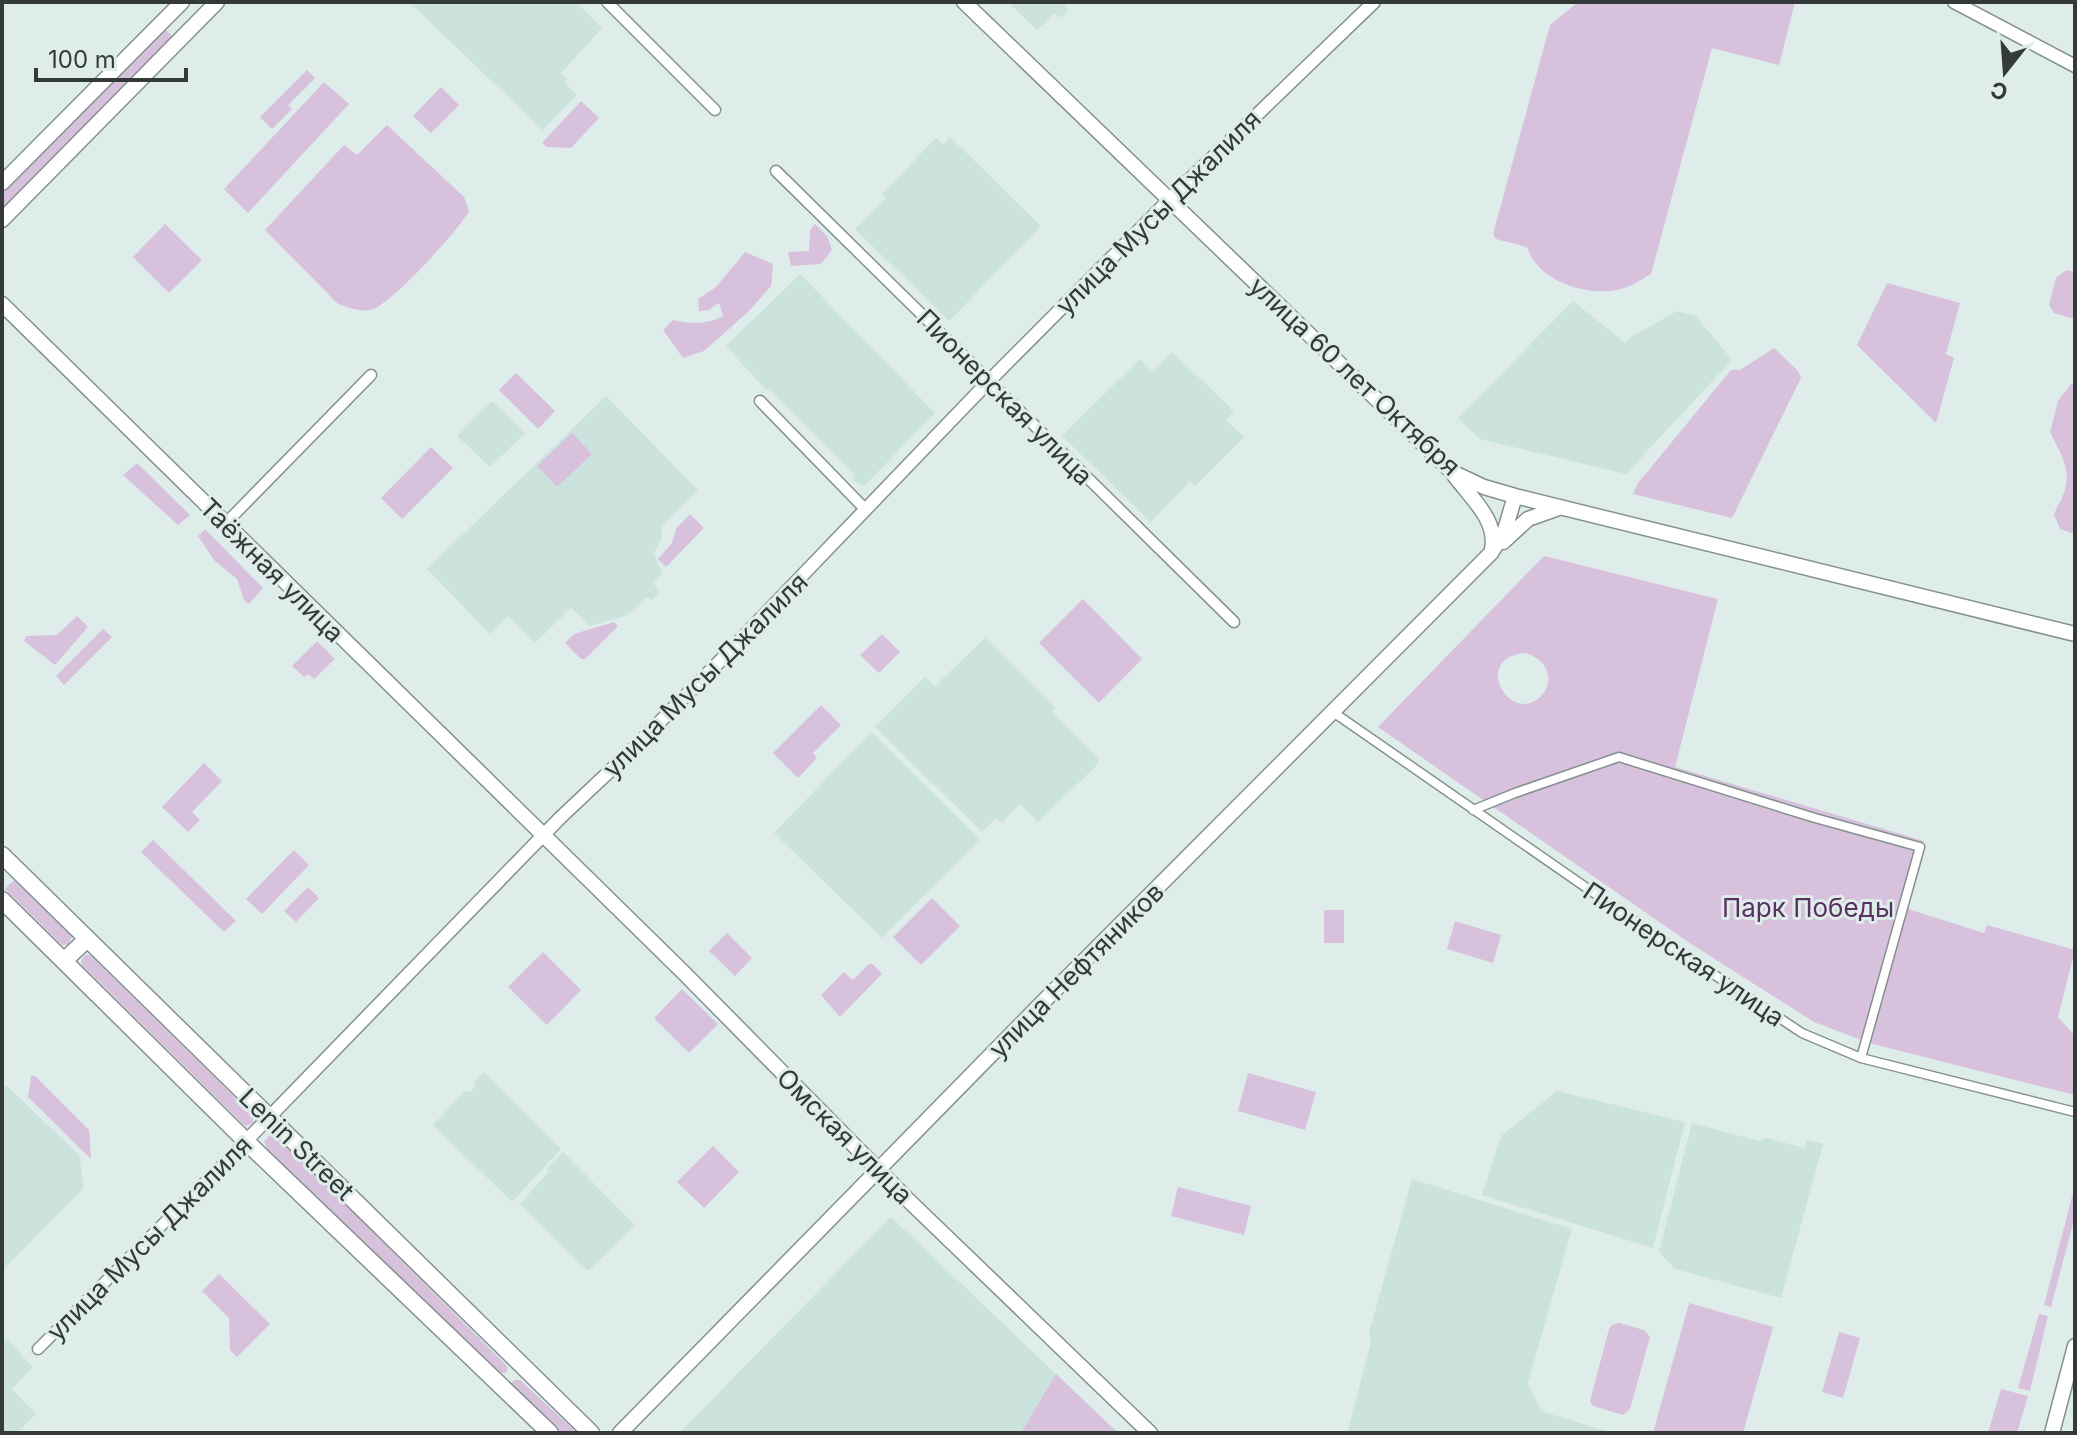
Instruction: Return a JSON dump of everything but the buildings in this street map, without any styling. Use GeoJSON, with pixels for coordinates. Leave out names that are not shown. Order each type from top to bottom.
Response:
{"type":"FeatureCollection","features":[{"type":"Feature","properties":{"kind":"main road"},"geometry":{"type":"LineString","coordinates":[[2,183],[182,2]]}},
{"type":"Feature","properties":{"kind":"main road"},"geometry":{"type":"LineString","coordinates":[[2,220],[217,2]]}},
{"type":"Feature","properties":{"kind":"main road","name":"улица 60 лет Октября"},"geometry":{"type":"LineString","coordinates":[[964,2],[1452,472],[1484,487],[1515,496],[2075,634]]}},
{"type":"Feature","properties":{"kind":"main road","name":"Таёжная улица"},"geometry":{"type":"LineString","coordinates":[[2,304],[543,836]]}},
{"type":"Feature","properties":{"kind":"main road"},"geometry":{"type":"LineString","coordinates":[[1452,472],[1489,521],[1493,531],[1491,553]]}},
{"type":"Feature","properties":{"kind":"main road","name":"улица Нефтяников"},"geometry":{"type":"LineString","coordinates":[[620,1433],[1491,553],[1505,530],[1515,496]]}},
{"type":"Feature","properties":{"kind":"main road"},"geometry":{"type":"LineString","coordinates":[[1491,553],[1528,519],[1546,510],[1566,507]]}},
{"type":"Feature","properties":{"kind":"main road","name":"Омская улица"},"geometry":{"type":"LineString","coordinates":[[543,836],[717,1006],[878,1170],[1150,1433]]}},
{"type":"Feature","properties":{"kind":"main road","name":"Lenin Street"},"geometry":{"type":"LineString","coordinates":[[2,855],[591,1433]]}},
{"type":"Feature","properties":{"kind":"main road","name":"Lenin Street"},"geometry":{"type":"LineString","coordinates":[[2,900],[246,1141],[550,1433]]}},
{"type":"Feature","properties":{"kind":"main road"},"geometry":{"type":"LineString","coordinates":[[64,961],[87,939]]}},
{"type":"Feature","properties":{"kind":"main road"},"geometry":{"type":"LineString","coordinates":[[2052,1433],[2075,1346]]}},
{"type":"Feature","properties":{"kind":"main road"},"geometry":{"type":"LineString","coordinates":[[502,1385],[521,1365]]}},
{"type":"Feature","properties":{"kind":"street"},"geometry":{"type":"LineString","coordinates":[[607,2],[715,110]]}},
{"type":"Feature","properties":{"kind":"street","name":"улица Мусы Джалиля"},"geometry":{"type":"LineString","coordinates":[[38,1349],[270,1117],[543,836],[631,751],[989,381],[1169,200],[1374,2]]}},
{"type":"Feature","properties":{"kind":"street"},"geometry":{"type":"LineString","coordinates":[[1954,2],[2075,66]]}},
{"type":"Feature","properties":{"kind":"street","name":"Пионерская улица"},"geometry":{"type":"LineString","coordinates":[[776,171],[1234,622]]}},
{"type":"Feature","properties":{"kind":"street"},"geometry":{"type":"LineString","coordinates":[[225,524],[371,375]]}},
{"type":"Feature","properties":{"kind":"street"},"geometry":{"type":"LineString","coordinates":[[760,401],[866,510]]}},
{"type":"Feature","properties":{"kind":"street","name":"Пионерская улица"},"geometry":{"type":"LineString","coordinates":[[1333,712],[1781,1020],[1821,1042],[1861,1058],[2075,1112]]}},
{"type":"Feature","properties":{"kind":"street"},"geometry":{"type":"LineString","coordinates":[[1473,810],[1619,757],[1920,847],[1861,1058]]}},
{"type":"Feature","properties":{"kind":"shaded area"},"geometry":{"type":"Polygon","coordinates":[[[409,2],[576,2],[602,28],[561,73],[567,79],[565,83],[577,95],[543,130],[409,2]]]}},
{"type":"Feature","properties":{"kind":"shaded area"},"geometry":{"type":"Polygon","coordinates":[[[1008,2],[1070,2],[1065,7],[1069,10],[1061,18],[1055,13],[1037,30],[1008,2]]]}},
{"type":"Feature","properties":{"kind":"shaded area"},"geometry":{"type":"Polygon","coordinates":[[[950,137],[1041,226],[949,321],[855,229],[886,198],[882,194],[936,138],[943,144],[950,137]]]}},
{"type":"Feature","properties":{"kind":"shaded area"},"geometry":{"type":"Polygon","coordinates":[[[800,274],[935,413],[864,486],[854,481],[855,475],[769,388],[766,390],[726,346],[800,274]]]}},
{"type":"Feature","properties":{"kind":"shaded area"},"geometry":{"type":"Polygon","coordinates":[[[1573,301],[1625,343],[1677,311],[1696,316],[1732,360],[1626,474],[1480,439],[1458,418],[1573,301]]]}},
{"type":"Feature","properties":{"kind":"shaded area"},"geometry":{"type":"Polygon","coordinates":[[[1172,352],[1234,411],[1226,420],[1244,437],[1195,486],[1190,481],[1151,522],[1062,436],[1140,359],[1152,371],[1172,352]]]}},
{"type":"Feature","properties":{"kind":"shaded area"},"geometry":{"type":"Polygon","coordinates":[[[606,396],[698,490],[661,526],[662,538],[654,553],[662,574],[653,583],[660,592],[652,600],[646,597],[628,615],[590,626],[571,608],[535,643],[508,616],[490,634],[427,569],[606,396]]]}},
{"type":"Feature","properties":{"kind":"shaded area"},"geometry":{"type":"Polygon","coordinates":[[[492,401],[525,433],[490,467],[457,436],[492,401]]]}},
{"type":"Feature","properties":{"kind":"shaded area"},"geometry":{"type":"Polygon","coordinates":[[[985,638],[1055,708],[1052,712],[1098,759],[1098,764],[1038,822],[1020,804],[1002,823],[996,818],[982,832],[875,727],[925,677],[935,686],[985,638]]]}},
{"type":"Feature","properties":{"kind":"shaded area"},"geometry":{"type":"Polygon","coordinates":[[[871,732],[980,839],[882,938],[774,833],[871,732]]]}},
{"type":"Feature","properties":{"kind":"shaded area"},"geometry":{"type":"Polygon","coordinates":[[[484,1072],[561,1149],[512,1202],[433,1125],[465,1091],[470,1092],[475,1087],[475,1081],[484,1072]]]}},
{"type":"Feature","properties":{"kind":"shaded area"},"geometry":{"type":"Polygon","coordinates":[[[6,1085],[79,1155],[84,1188],[2,1271],[2,1090],[6,1085]]]}},
{"type":"Feature","properties":{"kind":"shaded area"},"geometry":{"type":"Polygon","coordinates":[[[1557,1091],[1685,1122],[1653,1248],[1482,1195],[1501,1136],[1557,1091]]]}},
{"type":"Feature","properties":{"kind":"shaded area"},"geometry":{"type":"Polygon","coordinates":[[[1692,1123],[1759,1141],[1767,1138],[1804,1148],[1807,1140],[1823,1144],[1781,1298],[1675,1269],[1659,1252],[1692,1123]]]}},
{"type":"Feature","properties":{"kind":"shaded area"},"geometry":{"type":"Polygon","coordinates":[[[563,1152],[635,1225],[588,1271],[520,1204],[563,1152]]]}},
{"type":"Feature","properties":{"kind":"shaded area"},"geometry":{"type":"Polygon","coordinates":[[[1412,1179],[1572,1229],[1528,1383],[1541,1411],[1612,1433],[1347,1433],[1371,1343],[1369,1333],[1412,1179]]]}},
{"type":"Feature","properties":{"kind":"shaded area"},"geometry":{"type":"Polygon","coordinates":[[[891,1217],[1118,1433],[679,1433],[891,1217]]]}},
{"type":"Feature","properties":{"kind":"shaded area"},"geometry":{"type":"Polygon","coordinates":[[[6,1338],[33,1367],[12,1389],[36,1414],[17,1433],[2,1433],[2,1342],[6,1338]]]}},
{"type":"Feature","properties":{"kind":"green space"},"geometry":{"type":"Polygon","coordinates":[[[1795,2],[1779,65],[1712,48],[1651,274],[1617,290],[1577,288],[1564,284],[1541,269],[1527,247],[1496,239],[1493,234],[1550,25],[1577,3],[1795,2]]]}},
{"type":"Feature","properties":{"kind":"green space"},"geometry":{"type":"Polygon","coordinates":[[[165,29],[173,37],[2,209],[2,193],[165,29]]]}},
{"type":"Feature","properties":{"kind":"green space"},"geometry":{"type":"Polygon","coordinates":[[[307,70],[315,78],[288,105],[292,109],[272,129],[260,117],[307,70]]]}},
{"type":"Feature","properties":{"kind":"green space"},"geometry":{"type":"Polygon","coordinates":[[[324,82],[349,104],[248,213],[224,189],[324,82]]]}},
{"type":"Feature","properties":{"kind":"green space"},"geometry":{"type":"Polygon","coordinates":[[[441,87],[459,105],[431,133],[413,116],[441,87]]]}},
{"type":"Feature","properties":{"kind":"green space"},"geometry":{"type":"Polygon","coordinates":[[[581,101],[599,118],[571,148],[547,147],[542,143],[581,101]]]}},
{"type":"Feature","properties":{"kind":"green space"},"geometry":{"type":"Polygon","coordinates":[[[387,125],[464,197],[469,211],[439,249],[395,294],[373,309],[359,310],[337,303],[265,230],[344,145],[357,155],[387,125]]]}},
{"type":"Feature","properties":{"kind":"green space"},"geometry":{"type":"Polygon","coordinates":[[[165,224],[202,260],[169,293],[133,257],[165,224]]]}},
{"type":"Feature","properties":{"kind":"green space"},"geometry":{"type":"Polygon","coordinates":[[[815,224],[827,236],[832,250],[821,264],[791,266],[788,252],[809,251],[810,230],[815,224]]]}},
{"type":"Feature","properties":{"kind":"green space"},"geometry":{"type":"Polygon","coordinates":[[[745,252],[773,264],[771,286],[749,311],[704,351],[683,358],[663,330],[673,320],[699,323],[723,316],[719,303],[709,310],[699,311],[698,299],[716,287],[745,252]]]}},
{"type":"Feature","properties":{"kind":"green space"},"geometry":{"type":"Polygon","coordinates":[[[2066,270],[2075,272],[2075,319],[2054,313],[2049,305],[2056,278],[2066,270]]]}},
{"type":"Feature","properties":{"kind":"green space"},"geometry":{"type":"Polygon","coordinates":[[[1887,283],[1960,303],[1946,354],[1954,358],[1936,423],[1857,345],[1887,283]]]}},
{"type":"Feature","properties":{"kind":"green space"},"geometry":{"type":"Polygon","coordinates":[[[1774,348],[1798,371],[1801,378],[1732,518],[1633,494],[1638,483],[1731,370],[1740,370],[1774,348]]]}},
{"type":"Feature","properties":{"kind":"green space"},"geometry":{"type":"Polygon","coordinates":[[[516,373],[555,411],[538,429],[499,390],[516,373]]]}},
{"type":"Feature","properties":{"kind":"green space"},"geometry":{"type":"Polygon","coordinates":[[[2075,383],[2075,534],[2060,529],[2054,515],[2067,479],[2062,456],[2050,432],[2058,401],[2075,383]]]}},
{"type":"Feature","properties":{"kind":"green space"},"geometry":{"type":"Polygon","coordinates":[[[572,433],[592,454],[557,487],[537,466],[572,433]]]}},
{"type":"Feature","properties":{"kind":"green space"},"geometry":{"type":"Polygon","coordinates":[[[431,447],[453,468],[402,519],[381,498],[431,447]]]}},
{"type":"Feature","properties":{"kind":"green space"},"geometry":{"type":"Polygon","coordinates":[[[137,463],[190,515],[178,525],[123,475],[137,463]]]}},
{"type":"Feature","properties":{"kind":"green space"},"geometry":{"type":"Polygon","coordinates":[[[690,514],[704,528],[666,567],[658,559],[672,543],[676,529],[690,514]]]}},
{"type":"Feature","properties":{"kind":"green space"},"geometry":{"type":"Polygon","coordinates":[[[205,529],[263,588],[249,604],[244,600],[237,579],[214,560],[198,536],[205,529]]]}},
{"type":"Feature","properties":{"kind":"green space","name":"Парк Победы"},"geometry":{"type":"Polygon","coordinates":[[[1544,556],[1718,599],[1675,767],[1924,841],[1905,908],[1984,933],[1987,925],[2075,950],[2058,1017],[2075,1036],[2075,1095],[1869,1043],[1814,1022],[1691,944],[1378,727],[1544,556]],[[1524,653],[1508,658],[1500,667],[1498,678],[1502,689],[1509,698],[1519,703],[1530,703],[1542,695],[1548,681],[1546,669],[1531,655],[1524,653]]]}},
{"type":"Feature","properties":{"kind":"green space"},"geometry":{"type":"Polygon","coordinates":[[[1083,599],[1142,659],[1099,703],[1039,643],[1083,599]]]}},
{"type":"Feature","properties":{"kind":"green space"},"geometry":{"type":"Polygon","coordinates":[[[77,616],[88,627],[55,665],[24,641],[26,636],[57,635],[77,616]]]}},
{"type":"Feature","properties":{"kind":"green space"},"geometry":{"type":"Polygon","coordinates":[[[614,622],[618,626],[585,659],[581,659],[565,643],[574,634],[614,622]]]}},
{"type":"Feature","properties":{"kind":"green space"},"geometry":{"type":"Polygon","coordinates":[[[103,629],[112,637],[64,685],[56,676],[103,629]]]}},
{"type":"Feature","properties":{"kind":"green space"},"geometry":{"type":"Polygon","coordinates":[[[882,634],[900,652],[879,673],[860,655],[882,634]]]}},
{"type":"Feature","properties":{"kind":"green space"},"geometry":{"type":"Polygon","coordinates":[[[317,641],[335,659],[314,679],[308,674],[304,677],[292,666],[317,641]]]}},
{"type":"Feature","properties":{"kind":"green space"},"geometry":{"type":"Polygon","coordinates":[[[821,705],[841,725],[813,753],[817,758],[798,778],[773,753],[821,705]]]}},
{"type":"Feature","properties":{"kind":"green space"},"geometry":{"type":"Polygon","coordinates":[[[204,763],[222,781],[192,812],[200,820],[188,832],[162,807],[204,763]]]}},
{"type":"Feature","properties":{"kind":"green space"},"geometry":{"type":"Polygon","coordinates":[[[153,840],[236,921],[224,932],[141,852],[153,840]]]}},
{"type":"Feature","properties":{"kind":"green space"},"geometry":{"type":"Polygon","coordinates":[[[294,850],[309,865],[262,914],[246,899],[294,850]]]}},
{"type":"Feature","properties":{"kind":"green space"},"geometry":{"type":"Polygon","coordinates":[[[14,880],[72,936],[68,945],[62,945],[5,889],[14,880]]]}},
{"type":"Feature","properties":{"kind":"green space"},"geometry":{"type":"Polygon","coordinates":[[[308,887],[319,898],[296,922],[284,911],[308,887]]]}},
{"type":"Feature","properties":{"kind":"green space"},"geometry":{"type":"Polygon","coordinates":[[[932,898],[960,926],[921,965],[893,937],[932,898]]]}},
{"type":"Feature","properties":{"kind":"green space"},"geometry":{"type":"Polygon","coordinates":[[[1324,910],[1344,910],[1344,943],[1324,943],[1324,910]]]}},
{"type":"Feature","properties":{"kind":"green space"},"geometry":{"type":"Polygon","coordinates":[[[1455,921],[1501,935],[1493,963],[1447,949],[1455,921]]]}},
{"type":"Feature","properties":{"kind":"green space"},"geometry":{"type":"Polygon","coordinates":[[[727,933],[752,958],[735,976],[709,951],[727,933]]]}},
{"type":"Feature","properties":{"kind":"green space"},"geometry":{"type":"Polygon","coordinates":[[[543,952],[581,990],[547,1025],[508,987],[543,952]]]}},
{"type":"Feature","properties":{"kind":"green space"},"geometry":{"type":"Polygon","coordinates":[[[85,955],[90,955],[253,1115],[253,1123],[243,1124],[82,965],[85,955]]]}},
{"type":"Feature","properties":{"kind":"green space"},"geometry":{"type":"Polygon","coordinates":[[[869,964],[873,964],[882,974],[840,1017],[821,995],[844,972],[853,980],[869,964]]]}},
{"type":"Feature","properties":{"kind":"green space"},"geometry":{"type":"Polygon","coordinates":[[[682,989],[718,1024],[689,1053],[654,1018],[682,989]]]}},
{"type":"Feature","properties":{"kind":"green space"},"geometry":{"type":"Polygon","coordinates":[[[1248,1073],[1316,1092],[1305,1130],[1238,1111],[1248,1073]]]}},
{"type":"Feature","properties":{"kind":"green space"},"geometry":{"type":"Polygon","coordinates":[[[31,1076],[35,1076],[89,1130],[91,1159],[28,1097],[31,1076]]]}},
{"type":"Feature","properties":{"kind":"green space"},"geometry":{"type":"Polygon","coordinates":[[[270,1135],[279,1138],[505,1364],[508,1368],[506,1373],[495,1372],[267,1149],[264,1141],[270,1135]]]}},
{"type":"Feature","properties":{"kind":"green space"},"geometry":{"type":"Polygon","coordinates":[[[713,1146],[739,1172],[704,1208],[677,1182],[713,1146]]]}},
{"type":"Feature","properties":{"kind":"green space"},"geometry":{"type":"Polygon","coordinates":[[[2075,1185],[2075,1216],[2051,1307],[2044,1305],[2075,1185]]]}},
{"type":"Feature","properties":{"kind":"green space"},"geometry":{"type":"Polygon","coordinates":[[[1178,1187],[1251,1206],[1244,1235],[1171,1216],[1178,1187]]]}},
{"type":"Feature","properties":{"kind":"green space"},"geometry":{"type":"Polygon","coordinates":[[[219,1274],[270,1324],[237,1357],[230,1350],[229,1318],[202,1291],[219,1274]]]}},
{"type":"Feature","properties":{"kind":"green space"},"geometry":{"type":"Polygon","coordinates":[[[1689,1303],[1773,1327],[1743,1433],[1653,1433],[1689,1303]]]}},
{"type":"Feature","properties":{"kind":"green space"},"geometry":{"type":"Polygon","coordinates":[[[2039,1314],[2048,1316],[2030,1391],[2018,1388],[2039,1314]]]}},
{"type":"Feature","properties":{"kind":"green space"},"geometry":{"type":"Polygon","coordinates":[[[1619,1323],[1644,1330],[1650,1337],[1630,1409],[1623,1415],[1593,1406],[1590,1401],[1609,1329],[1619,1323]]]}},
{"type":"Feature","properties":{"kind":"green space"},"geometry":{"type":"Polygon","coordinates":[[[1839,1332],[1860,1338],[1843,1398],[1822,1392],[1839,1332]]]}},
{"type":"Feature","properties":{"kind":"green space"},"geometry":{"type":"Polygon","coordinates":[[[1056,1374],[1118,1433],[1021,1433],[1056,1374]]]}},
{"type":"Feature","properties":{"kind":"green space"},"geometry":{"type":"Polygon","coordinates":[[[514,1380],[520,1380],[577,1433],[560,1433],[514,1389],[514,1380]]]}},
{"type":"Feature","properties":{"kind":"green space"},"geometry":{"type":"Polygon","coordinates":[[[2001,1389],[2028,1396],[2017,1433],[1988,1433],[2001,1389]]]}}]}
